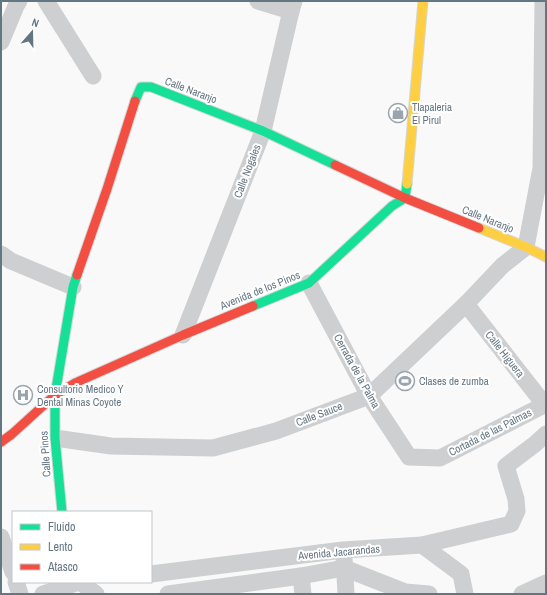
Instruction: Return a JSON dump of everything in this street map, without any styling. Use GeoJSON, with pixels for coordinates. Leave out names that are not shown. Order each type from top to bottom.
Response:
{"type":"FeatureCollection","features":[{"type":"Feature","properties":{"kind":"street"},"geometry":{"type":"LineString","coordinates":[[1,42],[16,6],[20,1]]}},
{"type":"Feature","properties":{"kind":"street"},"geometry":{"type":"LineString","coordinates":[[46,1],[93,76]]}},
{"type":"Feature","properties":{"kind":"street"},"geometry":{"type":"LineString","coordinates":[[258,1],[292,6]]}},
{"type":"Feature","properties":{"kind":"street"},"geometry":{"type":"LineString","coordinates":[[405,198],[423,1]]}},
{"type":"Feature","properties":{"kind":"street"},"geometry":{"type":"LineString","coordinates":[[526,247],[541,168],[543,1]]}},
{"type":"Feature","properties":{"kind":"street","name":"Calle Nogales"},"geometry":{"type":"LineString","coordinates":[[183,335],[263,131],[292,6]]}},
{"type":"Feature","properties":{"kind":"street","name":"Calle Naranjo"},"geometry":{"type":"LineString","coordinates":[[55,395],[73,287],[107,189],[137,95],[141,87],[151,87],[263,131],[405,198],[526,247],[546,257]]}},
{"type":"Feature","properties":{"kind":"street","name":"Avenida de los Pinos"},"geometry":{"type":"LineString","coordinates":[[5,435],[55,395],[75,383],[183,335],[309,283],[392,206],[405,198]]}},
{"type":"Feature","properties":{"kind":"street","name":"Calle Sauce"},"geometry":{"type":"LineString","coordinates":[[55,438],[111,446],[213,448],[276,431],[369,396],[466,304],[502,266],[526,247]]}},
{"type":"Feature","properties":{"kind":"street"},"geometry":{"type":"LineString","coordinates":[[1,254],[11,261],[73,287]]}},
{"type":"Feature","properties":{"kind":"street","name":"Cerrada de la Palma"},"geometry":{"type":"LineString","coordinates":[[309,283],[369,396],[409,458]]}},
{"type":"Feature","properties":{"kind":"street","name":"Calle Higuera"},"geometry":{"type":"LineString","coordinates":[[466,304],[545,404]]}},
{"type":"Feature","properties":{"kind":"street","name":"Calle Pinos"},"geometry":{"type":"LineString","coordinates":[[55,395],[55,438],[62,511]]}},
{"type":"Feature","properties":{"kind":"street","name":"Cortada de las Palmas"},"geometry":{"type":"LineString","coordinates":[[409,458],[440,458],[545,404]]}},
{"type":"Feature","properties":{"kind":"street","name":"Avenida Jacarandas"},"geometry":{"type":"LineString","coordinates":[[152,574],[343,550],[422,545],[511,524],[517,511],[516,499],[506,466],[546,434]]}},
{"type":"Feature","properties":{"kind":"street"},"geometry":{"type":"LineString","coordinates":[[1,537],[12,569]]}},
{"type":"Feature","properties":{"kind":"street"},"geometry":{"type":"LineString","coordinates":[[422,545],[461,574],[465,594]]}},
{"type":"Feature","properties":{"kind":"street"},"geometry":{"type":"LineString","coordinates":[[343,550],[346,594]]}},
{"type":"Feature","properties":{"kind":"street","name":"Avenida Jacarandas"},"geometry":{"type":"LineString","coordinates":[[168,594],[301,576],[344,568],[405,592],[429,594]]}},
{"type":"Feature","properties":{"kind":"street"},"geometry":{"type":"LineString","coordinates":[[301,576],[302,594]]}},
{"type":"Feature","properties":{"kind":"street"},"geometry":{"type":"LineString","coordinates":[[16,583],[20,594]]}},
{"type":"Feature","properties":{"kind":"street"},"geometry":{"type":"LineString","coordinates":[[43,594],[76,583]]}},
{"type":"Feature","properties":{"kind":"street"},"geometry":{"type":"LineString","coordinates":[[80,583],[96,594]]}},
{"type":"Feature","properties":{"kind":"street"},"geometry":{"type":"LineString","coordinates":[[522,594],[546,583]]}},
{"type":"Feature","properties":{"kind":"traffic: fast"},"geometry":{"type":"LineString","coordinates":[[135,101],[141,87],[151,87],[263,131],[335,165]]}},
{"type":"Feature","properties":{"kind":"traffic: fast"},"geometry":{"type":"LineString","coordinates":[[253,306],[309,283],[392,206],[405,198],[407,184]]}},
{"type":"Feature","properties":{"kind":"traffic: fast"},"geometry":{"type":"LineString","coordinates":[[62,511],[55,438],[55,395],[73,287],[77,275]]}},
{"type":"Feature","properties":{"kind":"traffic: slow"},"geometry":{"type":"LineString","coordinates":[[407,184],[423,1]]}},
{"type":"Feature","properties":{"kind":"traffic: slow"},"geometry":{"type":"LineString","coordinates":[[479,228],[526,247],[546,257]]}},
{"type":"Feature","properties":{"kind":"traffic: jam"},"geometry":{"type":"LineString","coordinates":[[77,275],[107,189],[135,101]]}},
{"type":"Feature","properties":{"kind":"traffic: jam"},"geometry":{"type":"LineString","coordinates":[[335,165],[405,198],[479,228]]}},
{"type":"Feature","properties":{"kind":"traffic: jam"},"geometry":{"type":"LineString","coordinates":[[1,442],[55,395],[75,383],[253,306]]}},
{"type":"Feature","properties":{"kind":"place","name":"Tlapaleria El Pirul"},"geometry":{"type":"Point","coordinates":[398,113]}},
{"type":"Feature","properties":{"kind":"place","name":"Clases de zumba"},"geometry":{"type":"Point","coordinates":[405,381]}},
{"type":"Feature","properties":{"kind":"place","name":"Consultorio Medico Y Dental Minas Coyote"},"geometry":{"type":"Point","coordinates":[23,395]}}]}
